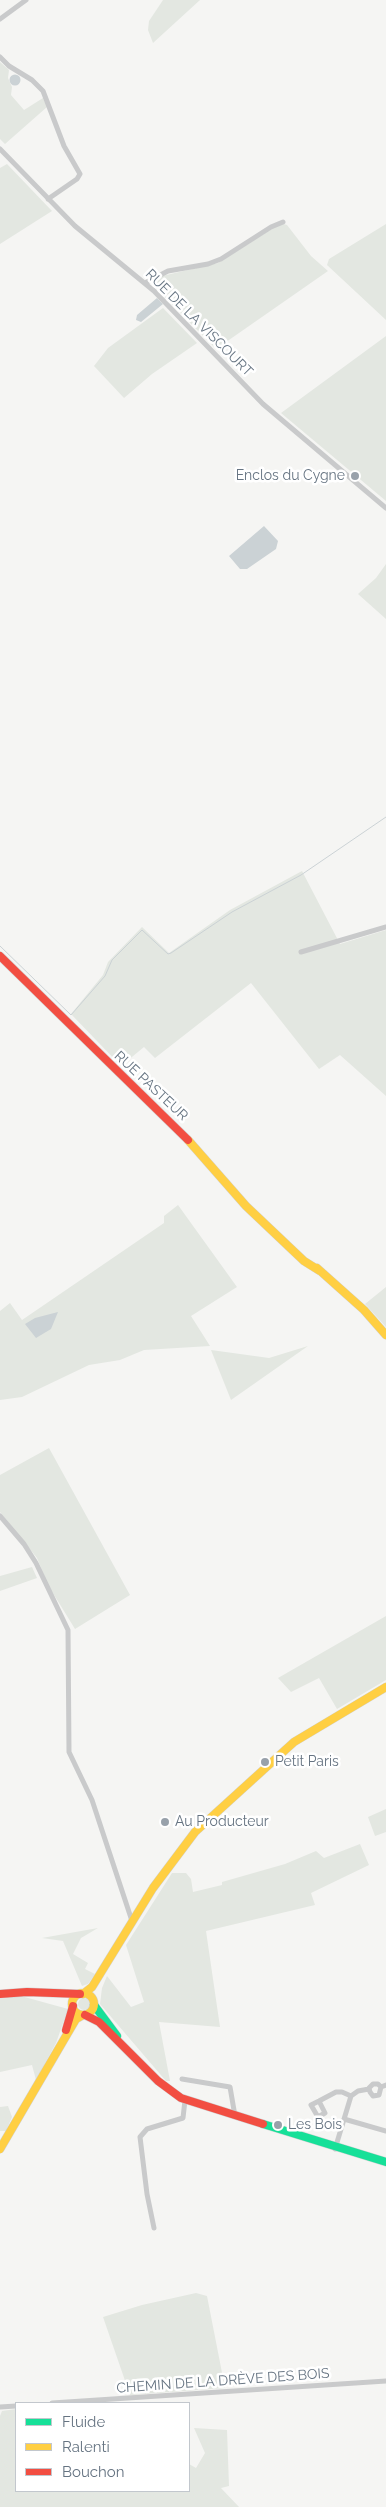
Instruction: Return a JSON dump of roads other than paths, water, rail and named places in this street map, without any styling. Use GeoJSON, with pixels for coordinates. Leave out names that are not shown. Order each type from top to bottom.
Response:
{"type":"FeatureCollection","features":[{"type":"Feature","properties":{"kind":"street"},"geometry":{"type":"LineString","coordinates":[[0,19],[26,0]]}},
{"type":"Feature","properties":{"kind":"street"},"geometry":{"type":"LineString","coordinates":[[0,57],[7,65],[30,78],[42,90],[64,146],[79,171],[79,178],[48,199]]}},
{"type":"Feature","properties":{"kind":"street","name":"RUE DE LA VISCOURT"},"geometry":{"type":"LineString","coordinates":[[0,148],[79,230],[145,283],[263,404],[386,508]]}},
{"type":"Feature","properties":{"kind":"street"},"geometry":{"type":"LineString","coordinates":[[145,283],[168,271],[208,264],[221,259],[271,227],[283,222]]}},
{"type":"Feature","properties":{"kind":"street"},"geometry":{"type":"LineString","coordinates":[[301,952],[386,927]]}},
{"type":"Feature","properties":{"kind":"street","name":"RUE PASTEUR"},"geometry":{"type":"LineString","coordinates":[[0,956],[94,1050],[177,1127],[235,1194],[281,1238],[309,1259],[353,1302],[364,1310],[386,1335]]}},
{"type":"Feature","properties":{"kind":"street","name":"RUE PASTEUR"},"geometry":{"type":"LineString","coordinates":[[353,1302],[360,1313],[386,1340]]}},
{"type":"Feature","properties":{"kind":"street"},"geometry":{"type":"LineString","coordinates":[[0,1516],[24,1544],[36,1563],[68,1630],[69,1752],[92,1800],[132,1921]]}},
{"type":"Feature","properties":{"kind":"street"},"geometry":{"type":"LineString","coordinates":[[57,2052],[68,2026],[75,1998],[92,1987],[132,1921],[166,1870],[195,1832],[294,1742],[386,1687]]}},
{"type":"Feature","properties":{"kind":"street"},"geometry":{"type":"LineString","coordinates":[[0,2149],[76,2019],[92,2011],[111,1958]]}},
{"type":"Feature","properties":{"kind":"street"},"geometry":{"type":"LineString","coordinates":[[31,1992],[64,1999],[73,2005],[75,2011],[99,2022],[164,2086],[185,2100],[386,2162]]}},
{"type":"Feature","properties":{"kind":"street"},"geometry":{"type":"LineString","coordinates":[[0,1994],[31,1992],[90,1996],[133,2055]]}},
{"type":"Feature","properties":{"kind":"street"},"geometry":{"type":"LineString","coordinates":[[182,2079],[230,2087],[235,2116]]}},
{"type":"Feature","properties":{"kind":"street"},"geometry":{"type":"LineString","coordinates":[[336,2147],[350,2096],[358,2091],[369,2089],[374,2084],[384,2086],[381,2093],[376,2096],[371,2095],[369,2089]]}},
{"type":"Feature","properties":{"kind":"street"},"geometry":{"type":"LineString","coordinates":[[318,2101],[336,2092],[350,2096]]}},
{"type":"Feature","properties":{"kind":"street"},"geometry":{"type":"LineString","coordinates":[[154,2228],[147,2194],[140,2137],[147,2129],[183,2118],[185,2100]]}},
{"type":"Feature","properties":{"kind":"street"},"geometry":{"type":"LineString","coordinates":[[344,2119],[386,2130]]}},
{"type":"Feature","properties":{"kind":"street","name":"CHEMIN DE LA DRÈVE DES BOIS"},"geometry":{"type":"LineString","coordinates":[[62,2402],[386,2381]]}},
{"type":"Feature","properties":{"kind":"street"},"geometry":{"type":"LineString","coordinates":[[0,2407],[15,2406]]}},
{"type":"Feature","properties":{"kind":"waterway"},"geometry":{"type":"LineString","coordinates":[[0,946],[71,1015],[105,976],[112,960],[142,930],[168,954],[171,953],[232,912],[301,875],[386,817]]}},
{"type":"Feature","properties":{"kind":"place","name":"Enclos du Cygne"},"geometry":{"type":"Point","coordinates":[355,476]}},
{"type":"Feature","properties":{"kind":"place","name":"Petit Paris"},"geometry":{"type":"Point","coordinates":[265,1762]}},
{"type":"Feature","properties":{"kind":"place","name":"Au Producteur"},"geometry":{"type":"Point","coordinates":[165,1822]}},
{"type":"Feature","properties":{"kind":"place","name":"Les Bois"},"geometry":{"type":"Point","coordinates":[278,2125]}}]}
